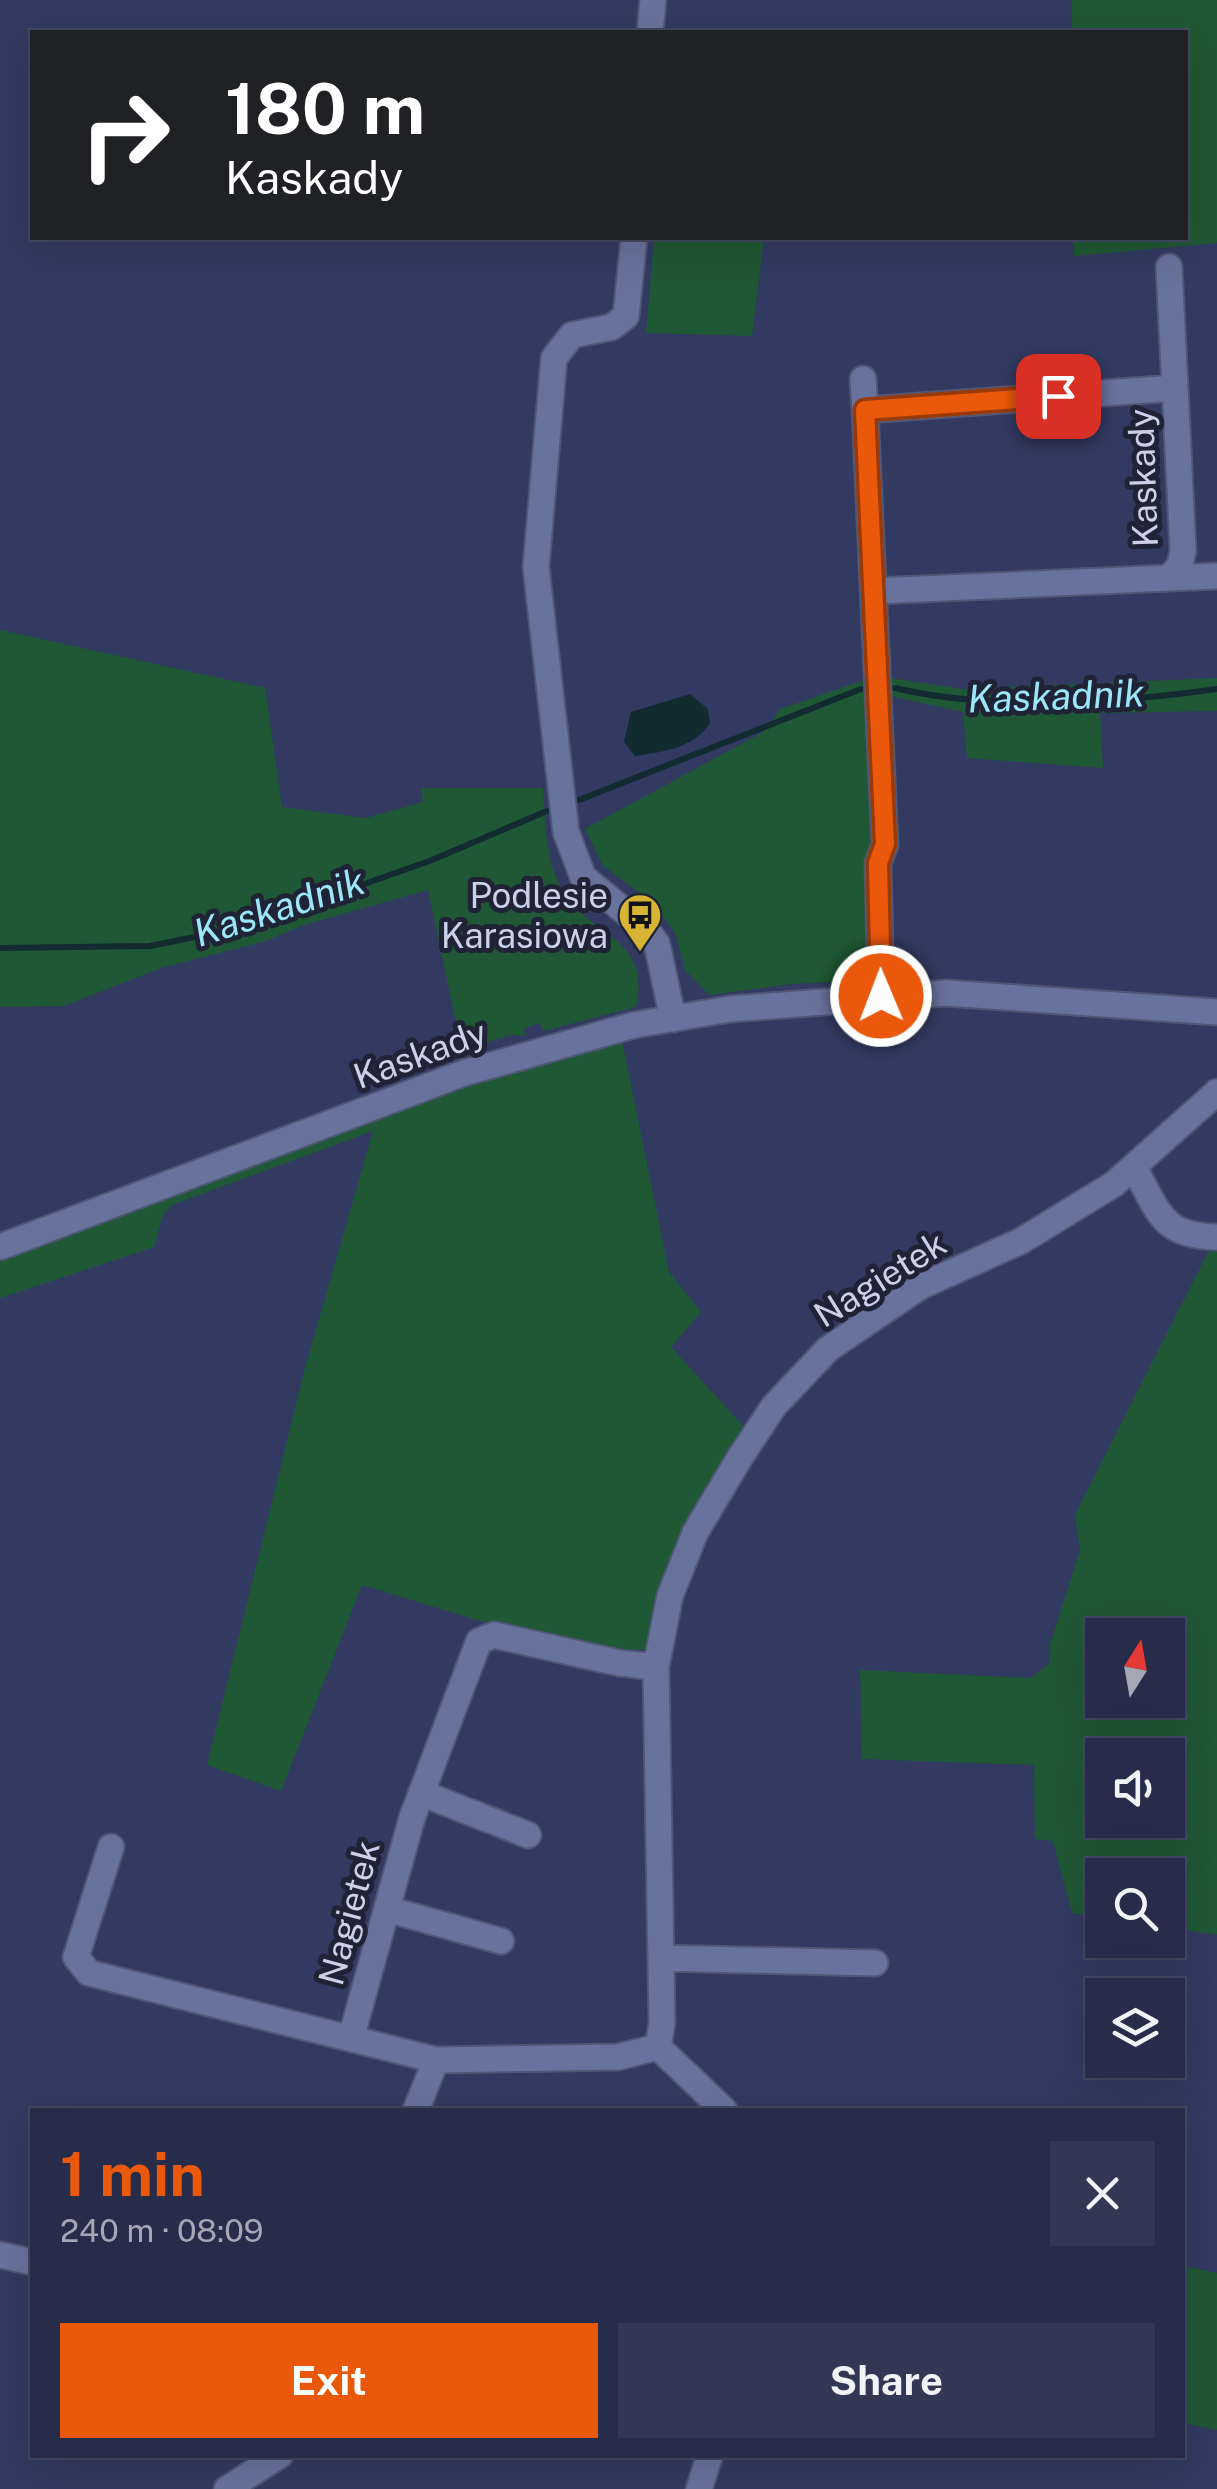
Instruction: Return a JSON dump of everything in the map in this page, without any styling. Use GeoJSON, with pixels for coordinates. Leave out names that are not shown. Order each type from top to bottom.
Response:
{"type":"FeatureCollection","features":[{"type":"Feature","properties":{"kind":"street"},"geometry":{"type":"LineString","coordinates":[[650,30],[652,0]]}},
{"type":"Feature","properties":{"kind":"street"},"geometry":{"type":"LineString","coordinates":[[634,240],[626,316],[612,327],[572,335],[554,358],[536,567],[566,832],[583,877],[646,929],[657,944],[664,961],[673,1018]]}},
{"type":"Feature","properties":{"kind":"street"},"geometry":{"type":"LineString","coordinates":[[1170,267],[1175,388]]}},
{"type":"Feature","properties":{"kind":"street"},"geometry":{"type":"LineString","coordinates":[[864,379],[885,844],[878,863],[881,996]]}},
{"type":"Feature","properties":{"kind":"street","name":"Kaskady"},"geometry":{"type":"LineString","coordinates":[[865,410],[1175,388],[1183,551],[1180,565],[1169,578],[875,591]]}},
{"type":"Feature","properties":{"kind":"street"},"geometry":{"type":"LineString","coordinates":[[1169,578],[1217,576]]}},
{"type":"Feature","properties":{"kind":"street","name":"Kaskady"},"geometry":{"type":"LineString","coordinates":[[0,1247],[464,1074],[540,1049],[673,1018],[730,1009],[946,993],[1217,1012]]}},
{"type":"Feature","properties":{"kind":"street","name":"Nagietek"},"geometry":{"type":"LineString","coordinates":[[111,1847],[76,1957],[89,1973],[436,2060],[618,2058],[658,2047],[661,1958],[656,1666],[670,1596],[695,1533],[774,1406],[828,1349],[921,1286],[1021,1241],[1134,1168],[1217,1092]]}},
{"type":"Feature","properties":{"kind":"street"},"geometry":{"type":"LineString","coordinates":[[1134,1168],[1169,1228],[1186,1237],[1217,1238]]}},
{"type":"Feature","properties":{"kind":"street","name":"Nagietek"},"geometry":{"type":"LineString","coordinates":[[351,2038],[422,1794],[479,1641],[494,1635],[619,1663],[656,1666]]}},
{"type":"Feature","properties":{"kind":"street"},"geometry":{"type":"LineString","coordinates":[[422,1794],[528,1835]]}},
{"type":"Feature","properties":{"kind":"street"},"geometry":{"type":"LineString","coordinates":[[387,1909],[501,1941]]}},
{"type":"Feature","properties":{"kind":"street"},"geometry":{"type":"LineString","coordinates":[[661,1958],[875,1963]]}},
{"type":"Feature","properties":{"kind":"street"},"geometry":{"type":"LineString","coordinates":[[658,2047],[722,2108]]}},
{"type":"Feature","properties":{"kind":"street"},"geometry":{"type":"LineString","coordinates":[[417,2108],[436,2060]]}},
{"type":"Feature","properties":{"kind":"street"},"geometry":{"type":"LineString","coordinates":[[0,2255],[30,2262]]}},
{"type":"Feature","properties":{"kind":"street"},"geometry":{"type":"LineString","coordinates":[[226,2489],[275,2458]]}},
{"type":"Feature","properties":{"kind":"street"},"geometry":{"type":"LineString","coordinates":[[704,2488],[709,2458]]}},
{"type":"Feature","properties":{"kind":"green space"},"geometry":{"type":"Polygon","coordinates":[[[1072,0],[1217,0],[1217,243],[1074,256],[1074,240],[1188,240],[1188,30],[1072,30],[1072,0]]]}},
{"type":"Feature","properties":{"kind":"green space"},"geometry":{"type":"Polygon","coordinates":[[[654,240],[764,240],[752,336],[646,333],[654,240]]]}},
{"type":"Feature","properties":{"kind":"green space"},"geometry":{"type":"Polygon","coordinates":[[[0,630],[265,688],[282,807],[366,818],[423,802],[421,788],[543,788],[551,863],[560,886],[571,903],[614,938],[635,964],[639,983],[636,1007],[543,1031],[540,1023],[524,1028],[525,1036],[513,1035],[476,1045],[463,1055],[428,890],[304,925],[263,942],[161,968],[64,1006],[0,1007],[0,630]]]}},
{"type":"Feature","properties":{"kind":"green space"},"geometry":{"type":"Polygon","coordinates":[[[890,678],[962,689],[1217,678],[1217,711],[1100,713],[1103,768],[967,758],[963,712],[890,696],[890,678]]]}},
{"type":"Feature","properties":{"kind":"green space"},"geometry":{"type":"Polygon","coordinates":[[[868,679],[877,845],[873,980],[792,984],[709,995],[685,970],[675,933],[651,901],[603,866],[585,829],[765,731],[780,709],[868,679]]]}},
{"type":"Feature","properties":{"kind":"green space"},"geometry":{"type":"Polygon","coordinates":[[[622,1041],[669,1272],[701,1312],[671,1347],[743,1426],[675,1549],[646,1649],[615,1649],[543,1637],[362,1585],[281,1791],[207,1765],[305,1368],[373,1131],[172,1205],[162,1217],[154,1247],[0,1298],[0,1256],[464,1086],[622,1041]]]}},
{"type":"Feature","properties":{"kind":"green space"},"geometry":{"type":"Polygon","coordinates":[[[1217,1251],[1217,1935],[1185,1930],[1185,1858],[1085,1858],[1085,1915],[1072,1913],[1053,1841],[1035,1839],[1034,1765],[862,1759],[860,1670],[1031,1678],[1049,1663],[1050,1644],[1080,1550],[1075,1515],[1208,1252],[1217,1251]]]}},
{"type":"Feature","properties":{"kind":"green space"},"geometry":{"type":"Polygon","coordinates":[[[1185,2266],[1217,2273],[1217,2430],[1185,2423],[1185,2266]]]}},
{"type":"Feature","properties":{"kind":"shaded area"},"geometry":{"type":"Polygon","coordinates":[[[690,694],[708,709],[710,723],[703,731],[677,747],[635,756],[624,742],[631,712],[690,694]]]}},
{"type":"Feature","properties":{"kind":"waterway","name":"Kaskadnik"},"geometry":{"type":"LineString","coordinates":[[895,688],[1013,702],[1139,698],[1217,689]]}},
{"type":"Feature","properties":{"kind":"waterway","name":"Kaskadnik"},"geometry":{"type":"LineString","coordinates":[[579,800],[861,689]]}},
{"type":"Feature","properties":{"kind":"waterway","name":"Kaskadnik"},"geometry":{"type":"LineString","coordinates":[[0,948],[150,946],[244,927],[432,860],[547,811]]}},
{"type":"Feature","properties":{"kind":"place","name":"Podlesie Karasiowa"},"geometry":{"type":"Point","coordinates":[640,953]}},
{"type":"Feature","properties":{"kind":"route"},"geometry":{"type":"LineString","coordinates":[[881,996],[878,863],[885,844],[865,410],[1058,396]]}}]}
